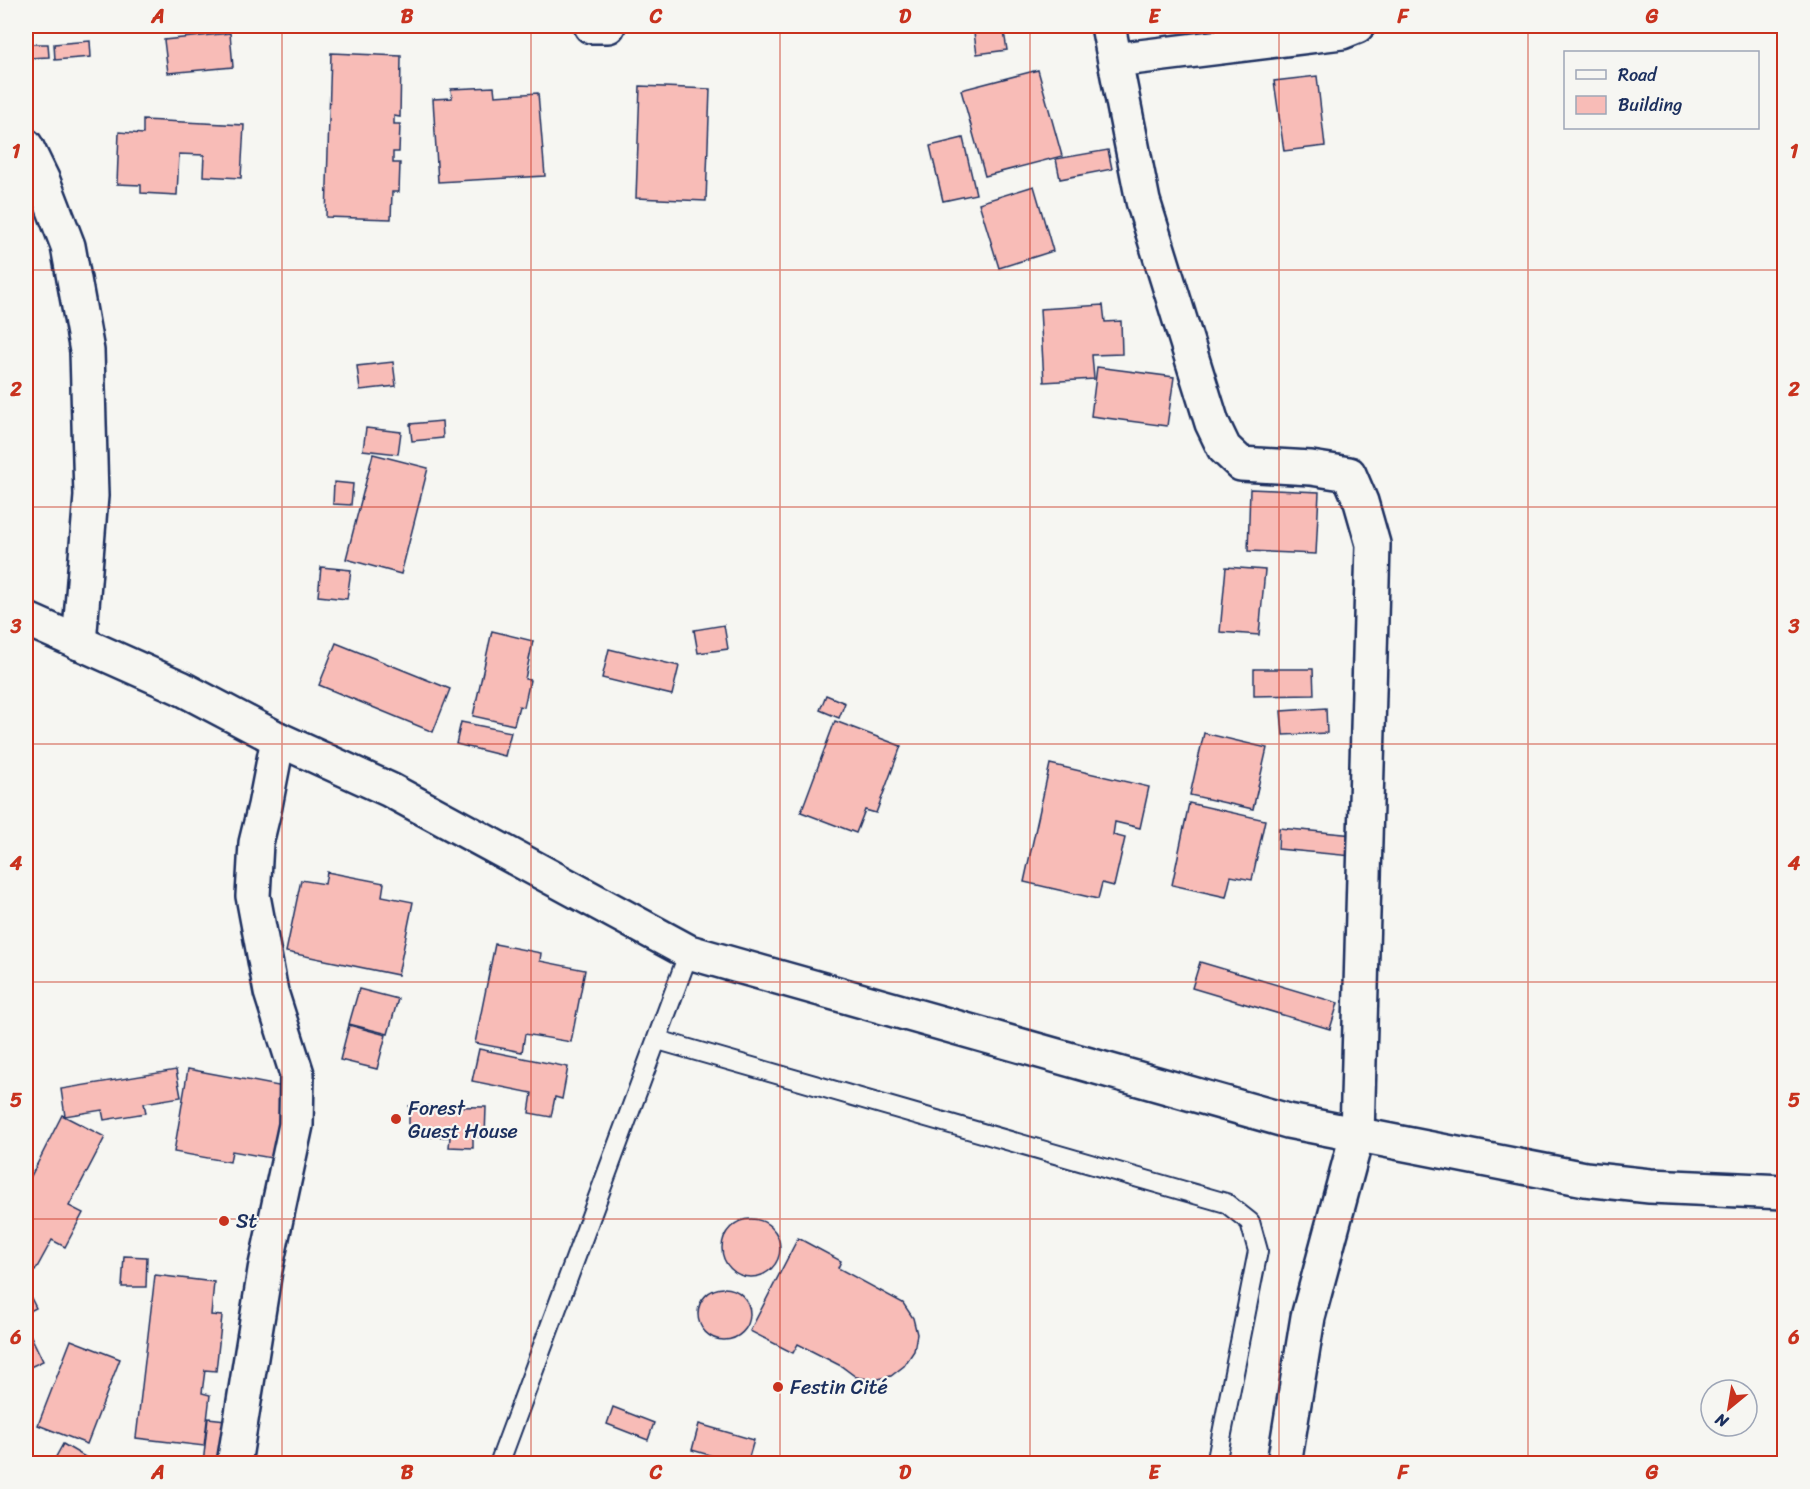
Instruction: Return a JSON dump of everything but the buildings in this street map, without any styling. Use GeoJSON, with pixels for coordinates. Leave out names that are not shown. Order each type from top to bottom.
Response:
{"type":"FeatureCollection","features":[{"type":"Feature","properties":{"kind":"street"},"geometry":{"type":"LineString","coordinates":[[591,26],[608,26]]}},
{"type":"Feature","properties":{"kind":"street"},"geometry":{"type":"LineString","coordinates":[[1108,26],[1143,201],[1212,423],[1224,448],[1241,464],[1311,468],[1349,474],[1361,502],[1373,544],[1357,1135],[1308,1317],[1284,1464]]}},
{"type":"Feature","properties":{"kind":"street"},"geometry":{"type":"LineString","coordinates":[[1115,60],[1342,32],[1357,26]]}},
{"type":"Feature","properties":{"kind":"street"},"geometry":{"type":"LineString","coordinates":[[26,146],[68,246],[87,351],[91,496],[79,643]]}},
{"type":"Feature","properties":{"kind":"street"},"geometry":{"type":"LineString","coordinates":[[26,619],[181,688],[278,739],[390,790],[689,952],[1288,1121],[1585,1179],[1650,1186],[1785,1192]]}},
{"type":"Feature","properties":{"kind":"street"},"geometry":{"type":"LineString","coordinates":[[234,1464],[265,1270],[296,1125],[297,1074],[271,992],[253,896],[256,843],[278,739]]}},
{"type":"Feature","properties":{"kind":"lane"},"geometry":{"type":"LineString","coordinates":[[499,1464],[689,952]]}},
{"type":"Feature","properties":{"kind":"lane"},"geometry":{"type":"LineString","coordinates":[[658,1040],[1226,1203],[1250,1222],[1258,1251],[1216,1464]]}},
{"type":"Feature","properties":{"kind":"place","name":"Forest Guest House"},"geometry":{"type":"Point","coordinates":[396,1119]}},
{"type":"Feature","properties":{"kind":"place","name":"St"},"geometry":{"type":"Point","coordinates":[224,1221]}},
{"type":"Feature","properties":{"kind":"place","name":"Festin Cité"},"geometry":{"type":"Point","coordinates":[778,1387]}}]}
